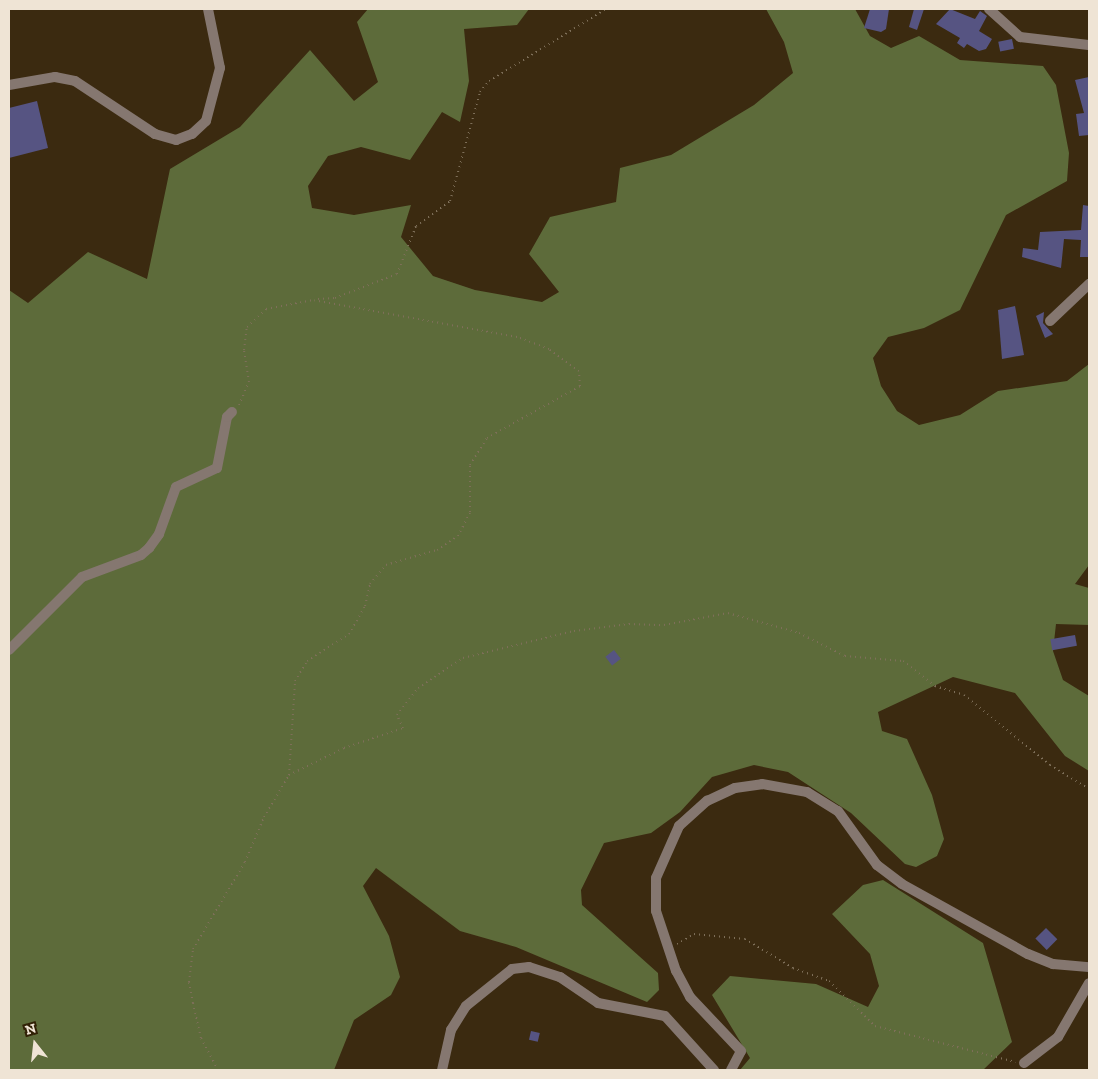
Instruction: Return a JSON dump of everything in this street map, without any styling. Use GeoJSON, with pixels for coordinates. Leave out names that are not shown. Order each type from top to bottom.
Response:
{"type":"FeatureCollection","features":[{"type":"Feature","properties":{"kind":"street"},"geometry":{"type":"LineString","coordinates":[[9,85],[55,77],[76,81],[155,134],[176,140],[192,134],[206,121],[220,68],[208,9]]}},
{"type":"Feature","properties":{"kind":"street"},"geometry":{"type":"LineString","coordinates":[[988,9],[1020,37],[1089,44]]}},
{"type":"Feature","properties":{"kind":"street"},"geometry":{"type":"LineString","coordinates":[[1050,321],[1089,284]]}},
{"type":"Feature","properties":{"kind":"street"},"geometry":{"type":"LineString","coordinates":[[9,650],[82,577],[141,555],[149,548],[160,534],[176,487],[217,468],[227,417],[232,412]]}},
{"type":"Feature","properties":{"kind":"street"},"geometry":{"type":"LineString","coordinates":[[731,1070],[741,1051],[690,997],[667,949],[656,911],[656,878],[679,826],[708,801],[735,788],[762,784],[806,792],[838,811],[877,865],[902,884],[1028,954],[1053,964],[1089,967]]}},
{"type":"Feature","properties":{"kind":"street"},"geometry":{"type":"LineString","coordinates":[[442,1070],[451,1030],[466,1006],[512,969],[530,967],[560,978],[598,1003],[665,1016],[714,1070]]}},
{"type":"Feature","properties":{"kind":"street"},"geometry":{"type":"LineString","coordinates":[[1024,1063],[1058,1037],[1089,983]]}},
{"type":"Feature","properties":{"kind":"path"},"geometry":{"type":"LineString","coordinates":[[232,412],[246,394],[244,338],[254,318],[266,309],[335,298],[397,274],[416,226],[450,200],[480,92],[489,81],[606,9]]}},
{"type":"Feature","properties":{"kind":"path"},"geometry":{"type":"LineString","coordinates":[[218,1070],[201,1038],[192,1004],[189,982],[193,949],[289,776],[295,681],[307,661],[349,634],[365,606],[370,584],[386,565],[437,550],[458,536],[470,512],[472,459],[487,438],[580,386],[579,371],[549,349],[517,337],[314,300]]}},
{"type":"Feature","properties":{"kind":"path"},"geometry":{"type":"LineString","coordinates":[[289,776],[344,748],[403,728],[397,715],[418,688],[463,658],[574,631],[629,624],[664,625],[728,613],[800,633],[845,656],[903,661],[935,686],[964,695],[1050,765],[1089,789]]}},
{"type":"Feature","properties":{"kind":"path"},"geometry":{"type":"LineString","coordinates":[[667,949],[694,934],[745,939],[793,968],[828,980],[876,1026],[1024,1063]]}},
{"type":"Feature","properties":{"kind":"green space"},"geometry":{"type":"Polygon","coordinates":[[[368,9],[529,9],[517,25],[464,29],[469,81],[460,122],[442,112],[410,160],[361,147],[328,156],[308,186],[312,208],[354,215],[411,205],[401,237],[433,276],[475,290],[542,302],[559,292],[529,254],[550,217],[616,202],[620,168],[671,155],[754,105],[793,73],[784,42],[766,9],[855,9],[870,36],[891,48],[919,36],[960,60],[1043,66],[1056,85],[1069,153],[1067,181],[1006,215],[960,310],[924,328],[888,337],[873,358],[881,386],[897,411],[919,425],[960,415],[998,391],[1067,381],[1089,364],[1089,565],[1075,584],[1089,588],[1089,625],[1056,624],[1053,651],[1063,680],[1089,696],[1089,771],[1065,756],[1015,693],[953,677],[878,712],[882,731],[907,739],[932,795],[944,839],[937,856],[916,867],[905,864],[851,813],[788,772],[754,765],[712,777],[680,812],[651,833],[604,843],[581,890],[582,905],[658,973],[659,990],[647,1002],[516,947],[460,931],[376,868],[363,886],[389,936],[400,977],[391,995],[354,1020],[334,1070],[9,1070],[9,290],[28,303],[88,252],[147,279],[170,169],[240,127],[310,50],[354,101],[378,82],[357,22],[368,9]]]}},
{"type":"Feature","properties":{"kind":"green space"},"geometry":{"type":"Polygon","coordinates":[[[883,880],[983,943],[1012,1042],[983,1070],[740,1070],[750,1058],[712,995],[730,976],[816,984],[868,1007],[879,986],[870,954],[832,914],[863,885],[883,880]]]}},
{"type":"Feature","properties":{"kind":"building"},"geometry":{"type":"Polygon","coordinates":[[[870,9],[889,9],[886,29],[881,32],[864,28],[870,9]]]}},
{"type":"Feature","properties":{"kind":"building"},"geometry":{"type":"Polygon","coordinates":[[[914,9],[924,9],[917,30],[909,27],[914,9]]]}},
{"type":"Feature","properties":{"kind":"building"},"geometry":{"type":"Polygon","coordinates":[[[950,9],[975,19],[980,11],[987,16],[979,31],[992,39],[986,49],[979,51],[967,44],[964,48],[957,43],[960,38],[936,24],[950,9]]]}},
{"type":"Feature","properties":{"kind":"building"},"geometry":{"type":"Polygon","coordinates":[[[1012,39],[1014,49],[1000,51],[998,42],[1012,39]]]}},
{"type":"Feature","properties":{"kind":"building"},"geometry":{"type":"Polygon","coordinates":[[[1089,77],[1089,135],[1079,136],[1076,114],[1084,113],[1075,80],[1089,77]]]}},
{"type":"Feature","properties":{"kind":"building"},"geometry":{"type":"Polygon","coordinates":[[[37,101],[48,148],[9,158],[9,108],[37,101]]]}},
{"type":"Feature","properties":{"kind":"building"},"geometry":{"type":"Polygon","coordinates":[[[1083,205],[1089,206],[1089,257],[1080,257],[1081,240],[1064,239],[1061,268],[1022,257],[1023,248],[1038,250],[1040,232],[1081,230],[1083,205]]]}},
{"type":"Feature","properties":{"kind":"building"},"geometry":{"type":"Polygon","coordinates":[[[1015,306],[1024,355],[1002,359],[998,310],[1015,306]]]}},
{"type":"Feature","properties":{"kind":"building"},"geometry":{"type":"Polygon","coordinates":[[[1044,312],[1043,323],[1053,334],[1045,338],[1036,316],[1044,312]]]}},
{"type":"Feature","properties":{"kind":"building"},"geometry":{"type":"Polygon","coordinates":[[[1075,635],[1077,646],[1052,650],[1050,639],[1075,635]]]}},
{"type":"Feature","properties":{"kind":"building"},"geometry":{"type":"Polygon","coordinates":[[[614,650],[621,659],[612,665],[605,657],[614,650]]]}},
{"type":"Feature","properties":{"kind":"building"},"geometry":{"type":"Polygon","coordinates":[[[1046,928],[1057,939],[1047,950],[1035,939],[1046,928]]]}},
{"type":"Feature","properties":{"kind":"building"},"geometry":{"type":"Polygon","coordinates":[[[531,1031],[540,1033],[538,1042],[529,1040],[531,1031]]]}}]}
